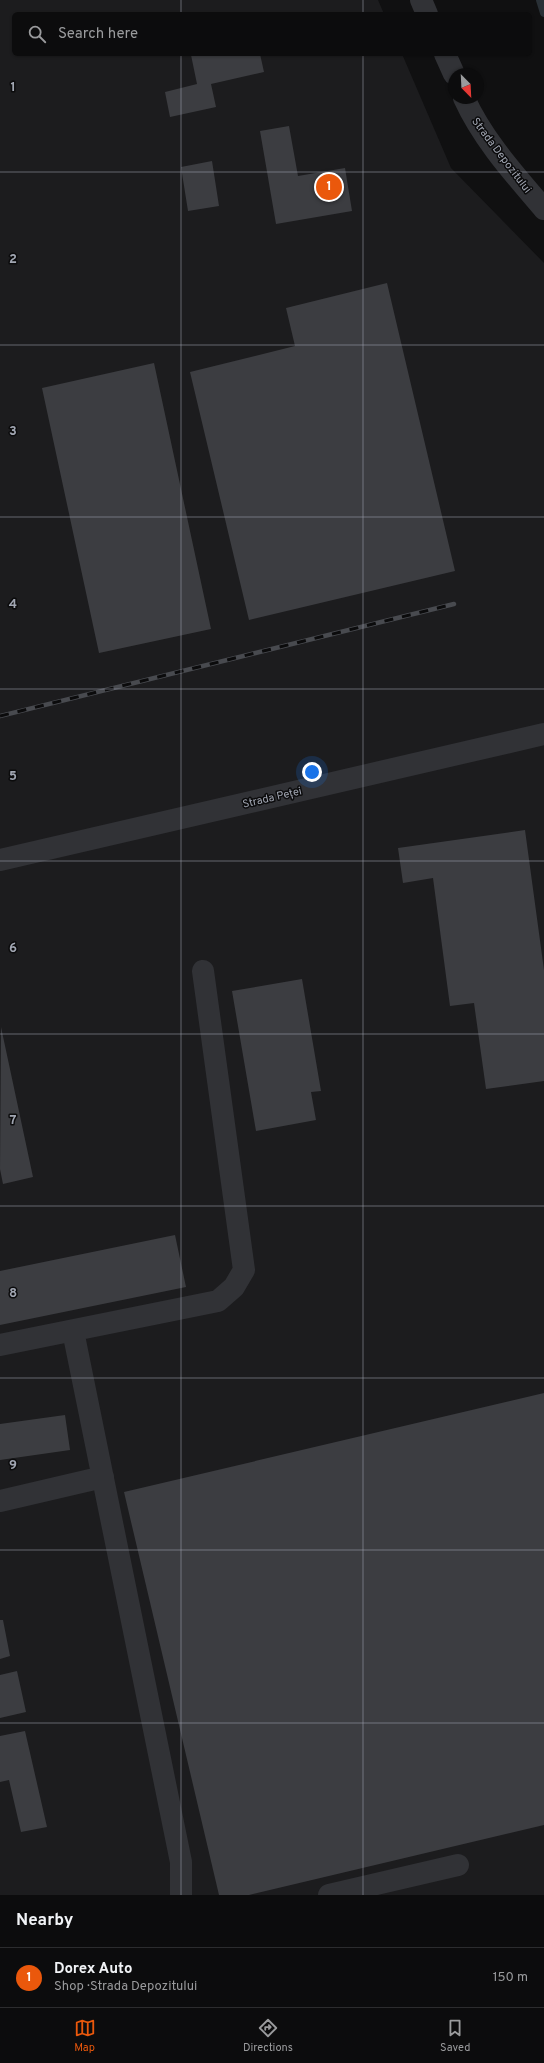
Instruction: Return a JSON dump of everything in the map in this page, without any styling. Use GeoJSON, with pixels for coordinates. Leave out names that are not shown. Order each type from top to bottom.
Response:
{"type":"FeatureCollection","features":[{"type":"Feature","properties":{"kind":"street"},"geometry":{"type":"LineString","coordinates":[[421,0],[427,12]]}},
{"type":"Feature","properties":{"kind":"street"},"geometry":{"type":"LineString","coordinates":[[446,56],[451,68]]}},
{"type":"Feature","properties":{"kind":"street","name":"Strada Depozitului"},"geometry":{"type":"LineString","coordinates":[[467,104],[471,114],[504,162],[544,209]]}},
{"type":"Feature","properties":{"kind":"street","name":"Strada Peței"},"geometry":{"type":"LineString","coordinates":[[0,860],[544,734]]}},
{"type":"Feature","properties":{"kind":"street"},"geometry":{"type":"LineString","coordinates":[[0,1345],[218,1301],[234,1287],[244,1270],[203,971]]}},
{"type":"Feature","properties":{"kind":"street"},"geometry":{"type":"LineString","coordinates":[[74,1331],[181,1862],[181,1895]]}},
{"type":"Feature","properties":{"kind":"street"},"geometry":{"type":"LineString","coordinates":[[0,1501],[103,1477]]}},
{"type":"Feature","properties":{"kind":"street"},"geometry":{"type":"LineString","coordinates":[[329,1895],[458,1865]]}},
{"type":"Feature","properties":{"kind":"shaded area"},"geometry":{"type":"Polygon","coordinates":[[[0,0],[378,0],[383,12],[12,12],[12,56],[403,56],[451,168],[544,263],[544,1895],[0,1895],[0,0]]]}},
{"type":"Feature","properties":{"kind":"building"},"geometry":{"type":"Polygon","coordinates":[[[191,56],[260,56],[264,72],[211,84],[216,107],[170,117],[165,92],[197,84],[191,56]]]}},
{"type":"Feature","properties":{"kind":"building"},"geometry":{"type":"Polygon","coordinates":[[[289,126],[298,176],[345,168],[352,211],[276,224],[260,131],[289,126]]]}},
{"type":"Feature","properties":{"kind":"building"},"geometry":{"type":"Polygon","coordinates":[[[212,161],[219,206],[188,211],[181,167],[212,161]]]}},
{"type":"Feature","properties":{"kind":"building"},"geometry":{"type":"Polygon","coordinates":[[[387,283],[455,571],[249,620],[190,372],[295,346],[286,308],[387,283]]]}},
{"type":"Feature","properties":{"kind":"building"},"geometry":{"type":"Polygon","coordinates":[[[154,363],[211,629],[99,653],[42,388],[154,363]]]}},
{"type":"Feature","properties":{"kind":"building"},"geometry":{"type":"Polygon","coordinates":[[[525,830],[544,970],[544,1081],[486,1089],[474,1003],[450,1006],[433,878],[403,883],[398,848],[525,830]]]}},
{"type":"Feature","properties":{"kind":"building"},"geometry":{"type":"Polygon","coordinates":[[[302,979],[321,1091],[311,1092],[316,1120],[256,1131],[232,991],[302,979]]]}},
{"type":"Feature","properties":{"kind":"building"},"geometry":{"type":"Polygon","coordinates":[[[1,1027],[33,1177],[3,1184],[0,1169],[1,1027]]]}},
{"type":"Feature","properties":{"kind":"building"},"geometry":{"type":"Polygon","coordinates":[[[175,1235],[186,1287],[0,1325],[0,1271],[175,1235]]]}},
{"type":"Feature","properties":{"kind":"building"},"geometry":{"type":"Polygon","coordinates":[[[544,1393],[544,1825],[249,1895],[219,1895],[124,1492],[544,1393]]]}},
{"type":"Feature","properties":{"kind":"building"},"geometry":{"type":"Polygon","coordinates":[[[65,1415],[70,1450],[0,1460],[0,1424],[65,1415]]]}},
{"type":"Feature","properties":{"kind":"building"},"geometry":{"type":"Polygon","coordinates":[[[0,1620],[3,1620],[10,1656],[0,1659],[0,1620]]]}},
{"type":"Feature","properties":{"kind":"building"},"geometry":{"type":"Polygon","coordinates":[[[17,1671],[26,1712],[0,1718],[0,1675],[17,1671]]]}},
{"type":"Feature","properties":{"kind":"building"},"geometry":{"type":"Polygon","coordinates":[[[25,1731],[47,1827],[21,1832],[9,1780],[0,1782],[0,1736],[25,1731]]]}},
{"type":"Feature","properties":{"kind":"waterway"},"geometry":{"type":"LineString","coordinates":[[540,0],[544,13]]}},
{"type":"Feature","properties":{"kind":"railway"},"geometry":{"type":"LineString","coordinates":[[0,716],[454,604]]}},
{"type":"Feature","properties":{"kind":"place","name":"Dorex Auto"},"geometry":{"type":"Point","coordinates":[329,187]}}]}
